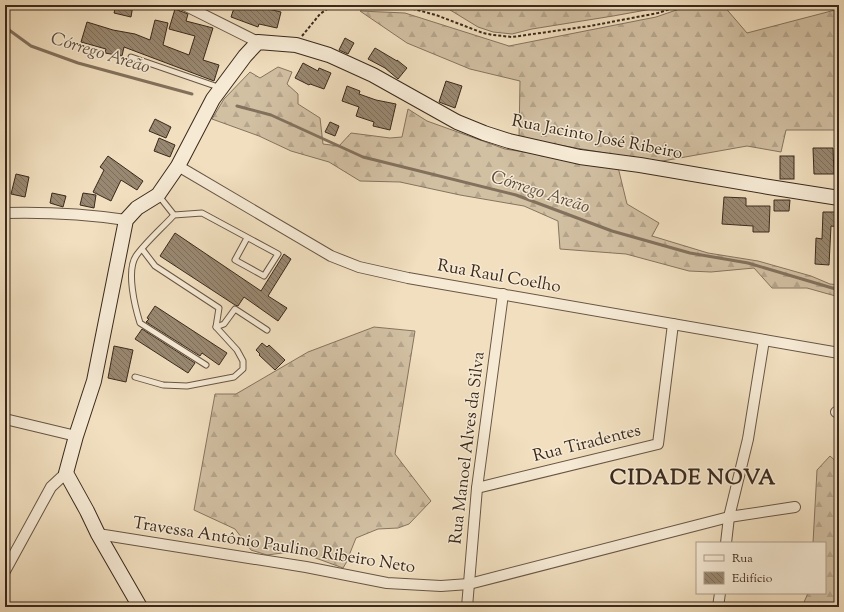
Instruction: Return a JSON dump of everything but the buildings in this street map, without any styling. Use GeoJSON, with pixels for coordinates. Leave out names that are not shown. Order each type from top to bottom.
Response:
{"type":"FeatureCollection","features":[{"type":"Feature","properties":{"kind":"street","name":"Rua Jacinto José Ribeiro"},"geometry":{"type":"LineString","coordinates":[[184,5],[258,42],[296,45],[329,55],[373,75],[457,122],[509,141],[580,157],[640,165],[839,198]]}},
{"type":"Feature","properties":{"kind":"street"},"geometry":{"type":"LineString","coordinates":[[5,571],[51,487],[66,473],[76,436],[94,381],[126,220],[137,208],[158,195],[178,166],[213,99],[245,56],[258,42]]}},
{"type":"Feature","properties":{"kind":"street","name":"Rua Raul Coelho"},"geometry":{"type":"LineString","coordinates":[[178,166],[331,256],[377,272],[839,353]]}},
{"type":"Feature","properties":{"kind":"street"},"geometry":{"type":"LineString","coordinates":[[5,213],[35,212],[98,216],[126,220]]}},
{"type":"Feature","properties":{"kind":"street","name":"Rua Manoel Alves da Silva"},"geometry":{"type":"LineString","coordinates":[[467,607],[477,488],[503,294]]}},
{"type":"Feature","properties":{"kind":"street","name":"Rua Tiradentes"},"geometry":{"type":"LineString","coordinates":[[477,488],[658,444],[673,324]]}},
{"type":"Feature","properties":{"kind":"street"},"geometry":{"type":"LineString","coordinates":[[726,542],[729,517],[748,439],[764,340]]}},
{"type":"Feature","properties":{"kind":"street"},"geometry":{"type":"LineString","coordinates":[[5,419],[76,436]]}},
{"type":"Feature","properties":{"kind":"street"},"geometry":{"type":"LineString","coordinates":[[66,473],[98,534],[140,607]]}},
{"type":"Feature","properties":{"kind":"street","name":"Travessa Antônio Paulino Ribeiro Neto"},"geometry":{"type":"LineString","coordinates":[[98,534],[306,567],[387,583],[441,586],[469,584],[729,517],[795,507]]}},
{"type":"Feature","properties":{"kind":"street"},"geometry":{"type":"LineString","coordinates":[[718,607],[720,594]]}},
{"type":"Feature","properties":{"kind":"lane"},"geometry":{"type":"LineString","coordinates":[[131,57],[222,88]]}},
{"type":"Feature","properties":{"kind":"lane"},"geometry":{"type":"LineString","coordinates":[[158,195],[174,214]]}},
{"type":"Feature","properties":{"kind":"lane"},"geometry":{"type":"LineString","coordinates":[[206,365],[140,323],[134,303],[132,272],[135,257],[174,214],[202,212],[278,254],[264,276],[235,260],[247,238]]}},
{"type":"Feature","properties":{"kind":"lane"},"geometry":{"type":"LineString","coordinates":[[142,249],[155,266],[219,308],[216,327]]}},
{"type":"Feature","properties":{"kind":"lane"},"geometry":{"type":"LineString","coordinates":[[216,327],[224,324],[235,309],[267,330]]}},
{"type":"Feature","properties":{"kind":"lane"},"geometry":{"type":"LineString","coordinates":[[135,377],[163,385],[187,386],[234,377],[243,369],[243,361],[238,350],[216,327]]}},
{"type":"Feature","properties":{"kind":"path"},"geometry":{"type":"LineString","coordinates":[[296,45],[320,14],[330,7],[347,5]]}},
{"type":"Feature","properties":{"kind":"path"},"geometry":{"type":"LineString","coordinates":[[378,5],[402,6],[436,15],[483,33],[512,37],[590,26],[658,13],[682,5]]}},
{"type":"Feature","properties":{"kind":"green space"},"geometry":{"type":"Polygon","coordinates":[[[442,5],[674,5],[532,29],[512,34],[493,32],[478,27],[442,5]]]}},
{"type":"Feature","properties":{"kind":"green space"},"geometry":{"type":"Polygon","coordinates":[[[691,5],[723,5],[747,33],[839,9],[839,130],[786,130],[781,152],[747,146],[657,162],[519,138],[520,81],[470,69],[407,43],[360,11],[405,13],[509,46],[656,17],[691,5]]]}},
{"type":"Feature","properties":{"kind":"green space"},"geometry":{"type":"Polygon","coordinates":[[[278,67],[292,72],[287,84],[298,94],[298,104],[320,118],[323,144],[339,146],[351,133],[390,138],[402,137],[408,109],[427,121],[505,149],[618,167],[627,204],[659,223],[652,236],[708,253],[758,261],[811,276],[830,284],[839,285],[839,297],[807,288],[772,288],[754,268],[711,272],[689,271],[626,254],[560,249],[558,221],[524,206],[460,195],[400,182],[360,181],[329,162],[291,151],[259,136],[212,119],[224,99],[250,72],[260,78],[278,67]]]}},
{"type":"Feature","properties":{"kind":"green space"},"geometry":{"type":"Polygon","coordinates":[[[374,327],[415,331],[395,454],[431,501],[409,524],[398,528],[378,529],[356,538],[343,568],[302,553],[290,552],[267,555],[251,550],[235,529],[194,510],[215,394],[236,394],[308,352],[374,327]]]}},
{"type":"Feature","properties":{"kind":"green space"},"geometry":{"type":"Polygon","coordinates":[[[830,456],[839,464],[839,607],[802,607],[808,594],[826,594],[826,542],[813,542],[817,470],[830,456]]]}},
{"type":"Feature","properties":{"kind":"waterway","name":"Córrego Areão"},"geometry":{"type":"LineString","coordinates":[[5,27],[31,46],[78,63],[192,94]]}},
{"type":"Feature","properties":{"kind":"waterway","name":"Córrego Areão"},"geometry":{"type":"LineString","coordinates":[[237,106],[271,115],[363,157],[516,195],[612,231],[690,253],[748,263],[839,290]]}},
{"type":"Feature","properties":{"kind":"district","name":"CIDADE NOVA"},"geometry":{"type":"Point","coordinates":[693,479]}}]}
